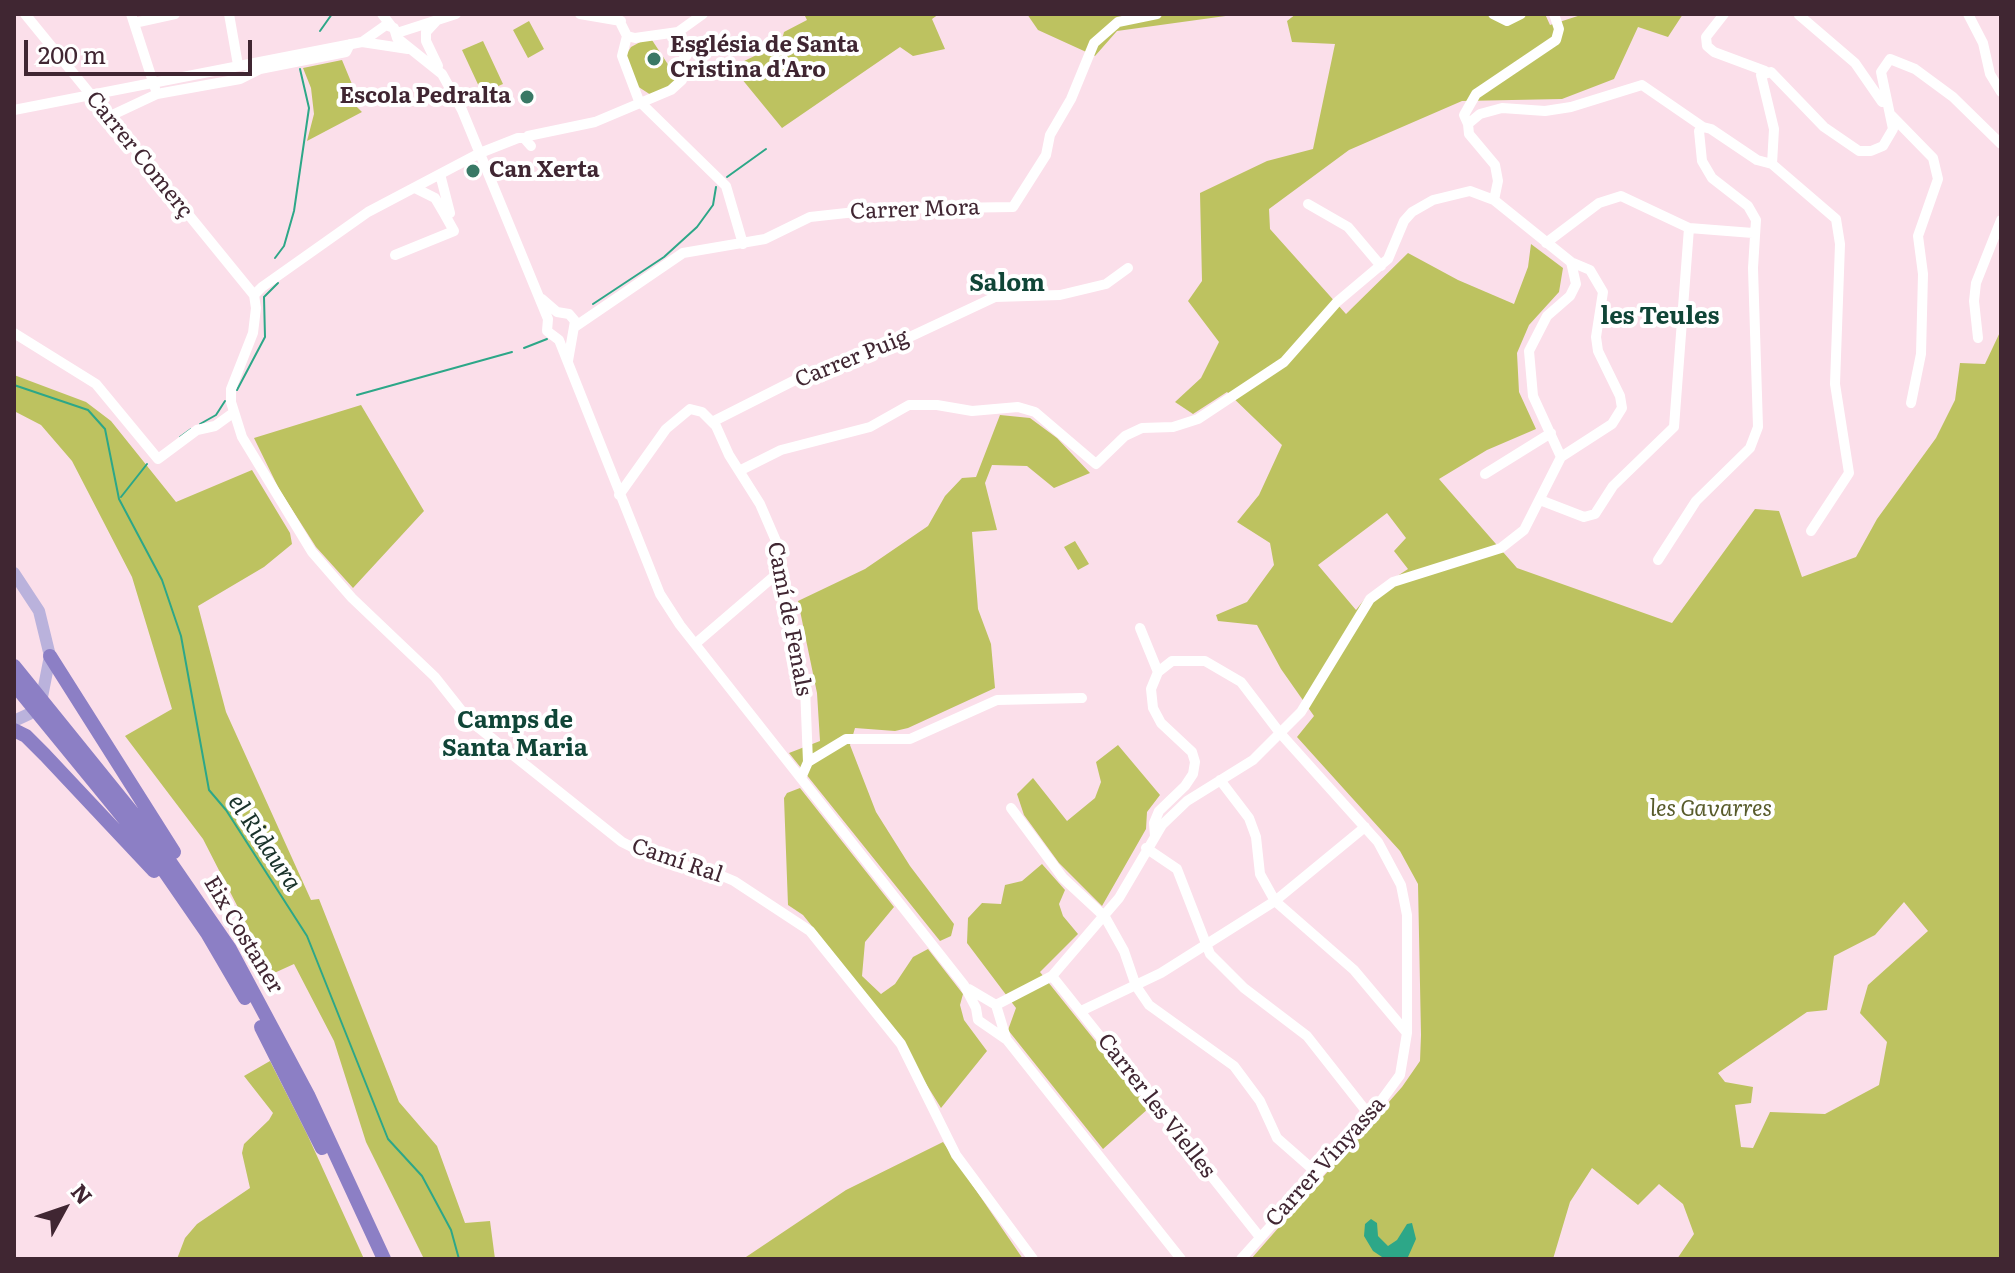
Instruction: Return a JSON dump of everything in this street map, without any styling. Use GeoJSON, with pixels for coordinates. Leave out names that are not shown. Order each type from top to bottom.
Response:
{"type":"FeatureCollection","features":[{"type":"Feature","properties":{"kind":"highway"},"geometry":{"type":"LineString","coordinates":[[50,656],[202,896],[211,929]]}},
{"type":"Feature","properties":{"kind":"highway","name":"Eix Costaner"},"geometry":{"type":"LineString","coordinates":[[14,666],[54,722],[157,843],[211,929],[308,1095],[384,1259]]}},
{"type":"Feature","properties":{"kind":"highway","name":"Eix Costaner"},"geometry":{"type":"LineString","coordinates":[[14,684],[54,722]]}},
{"type":"Feature","properties":{"kind":"highway"},"geometry":{"type":"LineString","coordinates":[[14,730],[26,736],[45,755],[211,929]]}},
{"type":"Feature","properties":{"kind":"highway","name":"Eix Costaner"},"geometry":{"type":"LineString","coordinates":[[211,929],[376,1259]]}},
{"type":"Feature","properties":{"kind":"main road"},"geometry":{"type":"LineString","coordinates":[[14,573],[39,611],[50,656],[41,702],[29,714],[14,721]]}},
{"type":"Feature","properties":{"kind":"street","name":"Carrer Comerç"},"geometry":{"type":"LineString","coordinates":[[25,14],[254,295]]}},
{"type":"Feature","properties":{"kind":"street"},"geometry":{"type":"LineString","coordinates":[[157,94],[132,18],[175,14]]}},
{"type":"Feature","properties":{"kind":"street"},"geometry":{"type":"LineString","coordinates":[[229,14],[238,65]]}},
{"type":"Feature","properties":{"kind":"street"},"geometry":{"type":"LineString","coordinates":[[379,46],[377,30],[382,14]]}},
{"type":"Feature","properties":{"kind":"street"},"geometry":{"type":"LineString","coordinates":[[382,14],[395,36],[442,74]]}},
{"type":"Feature","properties":{"kind":"street"},"geometry":{"type":"LineString","coordinates":[[356,43],[379,46],[395,36],[456,14]]}},
{"type":"Feature","properties":{"kind":"street"},"geometry":{"type":"LineString","coordinates":[[580,14],[617,17],[631,30],[650,35]]}},
{"type":"Feature","properties":{"kind":"street"},"geometry":{"type":"LineString","coordinates":[[627,36],[635,38],[678,32],[703,14]]}},
{"type":"Feature","properties":{"kind":"street","name":"Carrer Mora"},"geometry":{"type":"LineString","coordinates":[[576,326],[683,253],[700,247],[765,239],[826,213],[1013,207],[1046,155],[1050,135],[1071,99],[1094,43],[1118,22],[1157,14]]}},
{"type":"Feature","properties":{"kind":"street"},"geometry":{"type":"LineString","coordinates":[[1493,14],[1507,21],[1521,14]]}},
{"type":"Feature","properties":{"kind":"street"},"geometry":{"type":"LineString","coordinates":[[1494,200],[1498,181],[1495,165],[1475,144],[1464,115],[1476,94],[1556,40],[1559,29],[1554,14]]}},
{"type":"Feature","properties":{"kind":"street"},"geometry":{"type":"LineString","coordinates":[[1724,14],[1706,37],[1707,46],[1714,52],[1781,78],[1811,116],[1859,151],[1871,151],[1890,137],[1893,129],[1881,72],[1890,59],[1915,69],[1953,97],[2001,144]]}},
{"type":"Feature","properties":{"kind":"street"},"geometry":{"type":"LineString","coordinates":[[1968,14],[1983,43],[1990,74],[2001,92]]}},
{"type":"Feature","properties":{"kind":"street"},"geometry":{"type":"LineString","coordinates":[[1799,15],[1855,63],[1889,112],[1933,158],[1938,179],[1918,236],[1923,274],[1921,354],[1911,403]]}},
{"type":"Feature","properties":{"kind":"street"},"geometry":{"type":"LineString","coordinates":[[617,17],[627,36],[622,56],[639,101],[726,186],[743,244]]}},
{"type":"Feature","properties":{"kind":"street"},"geometry":{"type":"LineString","coordinates":[[438,19],[426,32],[426,41],[480,153],[540,297],[552,315],[548,334],[564,339]]}},
{"type":"Feature","properties":{"kind":"street"},"geometry":{"type":"LineString","coordinates":[[14,110],[238,65],[346,52],[377,30]]}},
{"type":"Feature","properties":{"kind":"street"},"geometry":{"type":"LineString","coordinates":[[377,30],[395,36]]}},
{"type":"Feature","properties":{"kind":"street"},"geometry":{"type":"LineString","coordinates":[[14,333],[96,384],[158,459],[197,430],[215,426],[233,413],[231,389],[256,319],[254,295],[277,273],[368,212],[480,153],[518,138],[529,141],[595,122],[639,101],[661,97],[682,80],[681,62],[687,55],[678,32]]}},
{"type":"Feature","properties":{"kind":"street"},"geometry":{"type":"LineString","coordinates":[[108,117],[157,94],[240,79],[285,60]]}},
{"type":"Feature","properties":{"kind":"street"},"geometry":{"type":"LineString","coordinates":[[1765,71],[1762,82],[1774,129],[1772,164]]}},
{"type":"Feature","properties":{"kind":"street"},"geometry":{"type":"LineString","coordinates":[[1468,124],[1490,110],[1545,111],[1571,107],[1642,85],[1757,160],[1772,164],[1836,219],[1840,244],[1835,384],[1849,473],[1811,531]]}},
{"type":"Feature","properties":{"kind":"street"},"geometry":{"type":"LineString","coordinates":[[1658,560],[1696,501],[1750,448],[1756,437],[1753,233],[1757,229],[1756,220],[1748,206],[1712,178],[1702,161],[1698,143],[1703,127]]}},
{"type":"Feature","properties":{"kind":"street"},"geometry":{"type":"LineString","coordinates":[[440,174],[450,213],[445,215]]}},
{"type":"Feature","properties":{"kind":"street"},"geometry":{"type":"LineString","coordinates":[[395,255],[454,231],[435,198],[415,188]]}},
{"type":"Feature","properties":{"kind":"street"},"geometry":{"type":"LineString","coordinates":[[739,471],[781,450],[870,427],[909,405],[937,405],[972,411],[1018,407],[1035,412],[1096,464],[1125,436],[1142,428],[1173,427],[1198,419],[1284,362],[1343,296],[1381,266],[1404,221],[1420,207],[1454,193],[1470,191],[1494,200],[1571,262],[1590,270],[1603,292],[1596,337],[1598,351],[1620,396],[1622,408],[1612,424],[1561,457],[1516,539],[1501,548],[1393,582],[1370,599],[1301,712],[1253,760],[1187,801],[1146,848],[1105,917],[1052,976],[996,1005],[980,1005]]}},
{"type":"Feature","properties":{"kind":"street"},"geometry":{"type":"LineString","coordinates":[[1546,243],[1609,197],[1634,200],[1689,228],[1753,233]]}},
{"type":"Feature","properties":{"kind":"street"},"geometry":{"type":"LineString","coordinates":[[1308,204],[1348,227],[1381,266]]}},
{"type":"Feature","properties":{"kind":"street"},"geometry":{"type":"LineString","coordinates":[[1978,338],[1974,301],[1976,283],[2001,220]]}},
{"type":"Feature","properties":{"kind":"street"},"geometry":{"type":"LineString","coordinates":[[1540,500],[1584,517],[1595,514],[1613,486],[1674,427],[1689,228]]}},
{"type":"Feature","properties":{"kind":"street"},"geometry":{"type":"LineString","coordinates":[[1561,457],[1533,396],[1529,351],[1547,316],[1570,296],[1576,284],[1571,262]]}},
{"type":"Feature","properties":{"kind":"street","name":"Carrer Puig"},"geometry":{"type":"LineString","coordinates":[[712,422],[811,372],[867,357],[995,297],[1060,295],[1106,284],[1128,268]]}},
{"type":"Feature","properties":{"kind":"street"},"geometry":{"type":"LineString","coordinates":[[552,315],[588,317]]}},
{"type":"Feature","properties":{"kind":"street"},"geometry":{"type":"LineString","coordinates":[[571,315],[576,326],[564,339],[567,367],[660,594],[695,644],[980,1005],[978,1020],[994,1022]]}},
{"type":"Feature","properties":{"kind":"street"},"geometry":{"type":"LineString","coordinates":[[619,495],[666,429],[690,409],[702,412],[712,422]]}},
{"type":"Feature","properties":{"kind":"street","name":"Camí Ral"},"geometry":{"type":"LineString","coordinates":[[233,413],[253,461],[312,552],[352,598],[435,677],[469,720],[622,842],[654,858],[715,873],[734,881],[810,931],[901,1044],[956,1155],[1033,1259]]}},
{"type":"Feature","properties":{"kind":"street","name":"Camí de Fenals"},"geometry":{"type":"LineString","coordinates":[[712,422],[769,522],[776,541],[779,572],[805,687],[808,762],[801,778]]}},
{"type":"Feature","properties":{"kind":"street"},"geometry":{"type":"LineString","coordinates":[[1485,474],[1551,433]]}},
{"type":"Feature","properties":{"kind":"street"},"geometry":{"type":"LineString","coordinates":[[695,644],[779,572]]}},
{"type":"Feature","properties":{"kind":"street"},"geometry":{"type":"LineString","coordinates":[[1140,628],[1158,672],[1151,689],[1153,708],[1161,723],[1192,752],[1195,762],[1193,774],[1185,786],[1159,811],[1154,823],[1155,836]]}},
{"type":"Feature","properties":{"kind":"street","name":"Carrer Vinyassa"},"geometry":{"type":"LineString","coordinates":[[1158,672],[1172,661],[1188,658],[1225,669],[1241,682],[1280,733],[1390,859],[1404,900],[1407,1033],[1400,1075],[1370,1116],[1241,1256]]}},
{"type":"Feature","properties":{"kind":"street"},"geometry":{"type":"LineString","coordinates":[[808,762],[846,739],[910,739],[997,700],[1082,698]]}},
{"type":"Feature","properties":{"kind":"street"},"geometry":{"type":"LineString","coordinates":[[1220,780],[1249,818],[1256,837],[1260,874],[1275,901],[1354,970],[1407,1033]]}},
{"type":"Feature","properties":{"kind":"street"},"geometry":{"type":"LineString","coordinates":[[1011,808],[1063,878],[1105,917],[1124,951],[1136,986],[1149,1005],[1234,1066],[1260,1101],[1277,1138],[1318,1174]]}},
{"type":"Feature","properties":{"kind":"street"},"geometry":{"type":"LineString","coordinates":[[1081,1011],[1136,986],[1275,901],[1365,827]]}},
{"type":"Feature","properties":{"kind":"street"},"geometry":{"type":"LineString","coordinates":[[1146,848],[1177,869],[1195,910],[1204,944],[1244,988],[1307,1036],[1370,1116]]}},
{"type":"Feature","properties":{"kind":"street","name":"Carrer les Vielles"},"geometry":{"type":"LineString","coordinates":[[1052,976],[1259,1236]]}},
{"type":"Feature","properties":{"kind":"street"},"geometry":{"type":"LineString","coordinates":[[996,1005],[994,1022],[1007,1040],[1181,1259]]}},
{"type":"Feature","properties":{"kind":"green space"},"geometry":{"type":"Polygon","coordinates":[[[804,14],[939,14],[932,19],[945,49],[913,56],[900,47],[782,128],[732,67],[781,43],[784,32],[807,20],[804,14]]]}},
{"type":"Feature","properties":{"kind":"green space"},"geometry":{"type":"Polygon","coordinates":[[[1027,14],[1240,14],[1117,31],[1095,56],[1038,30],[1027,14]]]}},
{"type":"Feature","properties":{"kind":"green space","name":"les Gavarres"},"geometry":{"type":"Polygon","coordinates":[[[1296,14],[1545,14],[1550,25],[1584,14],[1683,14],[1668,37],[1638,27],[1614,79],[1562,99],[1462,101],[1349,150],[1269,209],[1270,229],[1346,314],[1408,253],[1458,280],[1514,304],[1528,267],[1531,244],[1563,268],[1559,292],[1529,325],[1517,353],[1519,392],[1536,429],[1487,450],[1439,479],[1517,568],[1672,623],[1755,509],[1779,511],[1802,577],[1856,557],[1877,519],[1936,438],[1955,400],[1960,363],[1985,364],[2001,330],[2001,1259],[1677,1259],[1694,1234],[1683,1204],[1659,1184],[1638,1205],[1592,1168],[1570,1202],[1553,1259],[1251,1259],[1402,1087],[1420,1061],[1421,1035],[1418,884],[1400,851],[1297,737],[1314,716],[1281,669],[1257,625],[1218,621],[1216,615],[1247,602],[1274,565],[1270,543],[1237,522],[1259,495],[1282,445],[1227,392],[1193,414],[1175,402],[1201,378],[1219,342],[1188,301],[1202,281],[1200,193],[1267,161],[1313,149],[1335,44],[1292,42],[1287,21],[1296,14]],[[1387,513],[1318,565],[1356,610],[1367,596],[1408,569],[1394,551],[1406,538],[1387,513]],[[1904,902],[1875,935],[1834,956],[1827,1010],[1807,1012],[1718,1073],[1725,1082],[1753,1087],[1751,1103],[1735,1105],[1741,1147],[1753,1148],[1770,1112],[1825,1114],[1879,1085],[1887,1042],[1860,1013],[1868,985],[1928,931],[1904,902]]]}},
{"type":"Feature","properties":{"kind":"green space"},"geometry":{"type":"Polygon","coordinates":[[[529,21],[544,49],[528,58],[513,30],[529,21]]]}},
{"type":"Feature","properties":{"kind":"green space"},"geometry":{"type":"Polygon","coordinates":[[[644,40],[652,40],[669,66],[673,64],[681,75],[666,92],[651,95],[637,86],[626,55],[631,47],[644,40]]]}},
{"type":"Feature","properties":{"kind":"green space"},"geometry":{"type":"Polygon","coordinates":[[[483,41],[503,84],[482,93],[462,50],[483,41]]]}},
{"type":"Feature","properties":{"kind":"green space"},"geometry":{"type":"Polygon","coordinates":[[[342,60],[354,89],[351,101],[362,112],[307,141],[314,114],[311,88],[303,68],[342,60]]]}},
{"type":"Feature","properties":{"kind":"green space"},"geometry":{"type":"Polygon","coordinates":[[[14,375],[86,402],[111,421],[176,502],[252,470],[290,533],[292,544],[264,567],[198,606],[226,712],[311,900],[319,899],[399,1102],[437,1146],[465,1223],[490,1221],[495,1259],[424,1259],[366,1142],[334,1041],[294,964],[272,974],[203,839],[125,736],[172,709],[132,577],[72,461],[41,425],[14,411],[14,375]]]}},
{"type":"Feature","properties":{"kind":"green space"},"geometry":{"type":"Polygon","coordinates":[[[361,405],[424,511],[353,588],[316,547],[279,489],[254,438],[361,405]]]}},
{"type":"Feature","properties":{"kind":"green space"},"geometry":{"type":"Polygon","coordinates":[[[1000,415],[1030,418],[1057,438],[1090,473],[1054,488],[1027,466],[992,465],[985,483],[997,530],[972,532],[978,609],[991,644],[995,688],[908,728],[895,731],[855,728],[850,745],[876,812],[910,866],[954,924],[951,936],[940,941],[789,753],[820,741],[817,693],[798,601],[865,569],[928,526],[945,496],[962,478],[976,477],[1000,415]]]}},
{"type":"Feature","properties":{"kind":"green space"},"geometry":{"type":"Polygon","coordinates":[[[1075,541],[1089,564],[1078,570],[1064,547],[1075,541]]]}},
{"type":"Feature","properties":{"kind":"green space"},"geometry":{"type":"Polygon","coordinates":[[[1118,745],[1160,795],[1147,812],[1146,829],[1102,906],[1059,863],[1024,815],[1017,794],[1033,778],[1067,821],[1095,798],[1101,782],[1096,762],[1118,745]]]}},
{"type":"Feature","properties":{"kind":"green space"},"geometry":{"type":"Polygon","coordinates":[[[800,788],[894,907],[865,942],[862,976],[881,994],[895,984],[913,957],[928,949],[963,994],[960,1005],[964,1020],[987,1051],[941,1108],[884,1016],[803,915],[788,905],[784,798],[787,793],[800,788]]]}},
{"type":"Feature","properties":{"kind":"green space"},"geometry":{"type":"Polygon","coordinates":[[[1042,864],[1065,890],[1059,904],[1063,916],[1078,934],[1040,972],[1149,1108],[1103,1149],[1008,1030],[1016,1008],[967,943],[968,918],[982,903],[1001,904],[1005,885],[1022,881],[1042,864]]]}},
{"type":"Feature","properties":{"kind":"green space"},"geometry":{"type":"Polygon","coordinates":[[[270,1061],[364,1259],[177,1259],[185,1238],[197,1224],[250,1188],[242,1153],[244,1144],[273,1113],[244,1076],[270,1061]]]}},
{"type":"Feature","properties":{"kind":"green space"},"geometry":{"type":"Polygon","coordinates":[[[943,1142],[1023,1259],[743,1259],[846,1190],[943,1142]]]}},
{"type":"Feature","properties":{"kind":"shaded area"},"geometry":{"type":"Polygon","coordinates":[[[1371,1219],[1377,1223],[1378,1236],[1388,1246],[1397,1240],[1407,1224],[1412,1223],[1416,1239],[1408,1257],[1385,1259],[1373,1251],[1364,1236],[1365,1224],[1371,1219]]]}},
{"type":"Feature","properties":{"kind":"waterway"},"geometry":{"type":"LineString","coordinates":[[320,31],[332,14]]}},
{"type":"Feature","properties":{"kind":"waterway"},"geometry":{"type":"LineString","coordinates":[[275,258],[284,246],[294,211],[309,108],[300,69]]}},
{"type":"Feature","properties":{"kind":"waterway"},"geometry":{"type":"LineString","coordinates":[[727,177],[766,149]]}},
{"type":"Feature","properties":{"kind":"waterway"},"geometry":{"type":"LineString","coordinates":[[593,304],[664,257],[697,227],[713,205],[716,187]]}},
{"type":"Feature","properties":{"kind":"waterway"},"geometry":{"type":"LineString","coordinates":[[237,390],[265,337],[264,297],[278,283]]}},
{"type":"Feature","properties":{"kind":"waterway"},"geometry":{"type":"LineString","coordinates":[[524,348],[547,339]]}},
{"type":"Feature","properties":{"kind":"waterway"},"geometry":{"type":"LineString","coordinates":[[357,395],[512,352]]}},
{"type":"Feature","properties":{"kind":"waterway","name":"el Ridaura"},"geometry":{"type":"LineString","coordinates":[[14,385],[88,410],[105,429],[119,499],[162,580],[181,636],[209,790],[226,810],[307,936],[388,1139],[422,1176],[451,1230],[459,1259]]}},
{"type":"Feature","properties":{"kind":"waterway"},"geometry":{"type":"LineString","coordinates":[[200,424],[216,415],[225,401]]}},
{"type":"Feature","properties":{"kind":"waterway"},"geometry":{"type":"LineString","coordinates":[[180,437],[191,429]]}},
{"type":"Feature","properties":{"kind":"waterway"},"geometry":{"type":"LineString","coordinates":[[121,497],[147,464]]}},
{"type":"Feature","properties":{"kind":"place","name":"Església de Santa Cristina d'Aro"},"geometry":{"type":"Point","coordinates":[654,59]}},
{"type":"Feature","properties":{"kind":"place","name":"Escola Pedralta"},"geometry":{"type":"Point","coordinates":[527,97]}},
{"type":"Feature","properties":{"kind":"place","name":"Can Xerta"},"geometry":{"type":"Point","coordinates":[473,171]}},
{"type":"Feature","properties":{"kind":"district","name":"Salom"},"geometry":{"type":"Point","coordinates":[1007,284]}},
{"type":"Feature","properties":{"kind":"district","name":"les Teules"},"geometry":{"type":"Point","coordinates":[1660,317]}},
{"type":"Feature","properties":{"kind":"district","name":"Camps de Santa Maria"},"geometry":{"type":"Point","coordinates":[515,735]}}]}
